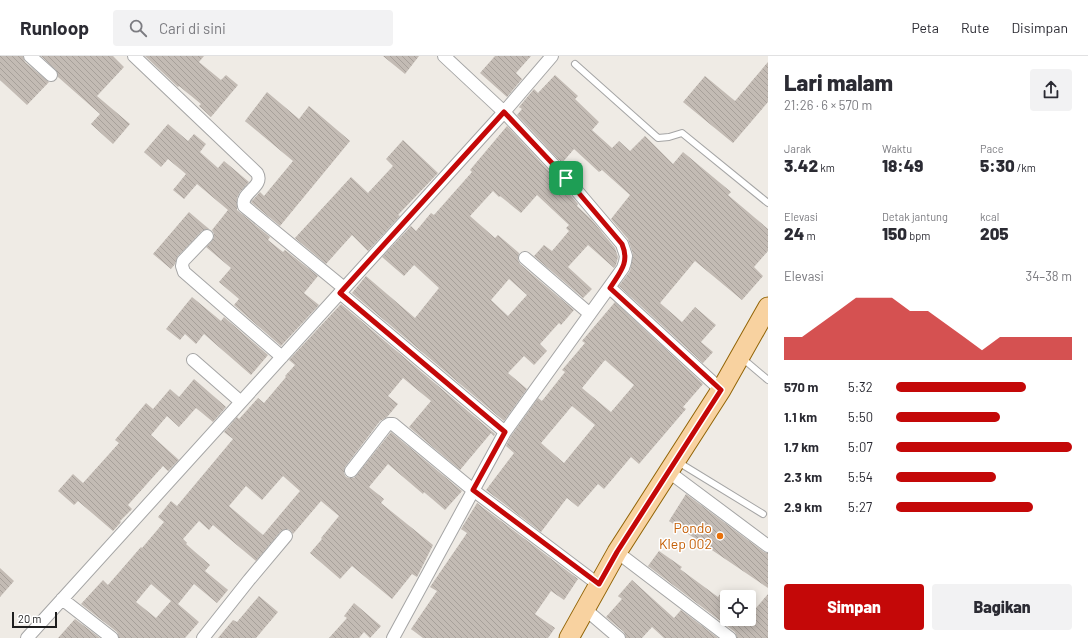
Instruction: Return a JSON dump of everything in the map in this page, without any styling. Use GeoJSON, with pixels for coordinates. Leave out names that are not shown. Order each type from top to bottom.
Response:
{"type":"FeatureCollection","features":[{"type":"Feature","properties":{"kind":"main road"},"geometry":{"type":"LineString","coordinates":[[569,638],[617,552],[721,390],[768,307]]}},
{"type":"Feature","properties":{"kind":"street"},"geometry":{"type":"LineString","coordinates":[[30,56],[51,75]]}},
{"type":"Feature","properties":{"kind":"street"},"geometry":{"type":"LineString","coordinates":[[134,56],[257,173],[259,179],[258,183],[245,197],[243,203],[244,206],[505,432]]}},
{"type":"Feature","properties":{"kind":"street"},"geometry":{"type":"LineString","coordinates":[[393,638],[505,432],[610,288],[625,262],[625,249],[622,244],[566,178],[504,112],[444,56]]}},
{"type":"Feature","properties":{"kind":"street"},"geometry":{"type":"LineString","coordinates":[[27,638],[504,112],[552,56]]}},
{"type":"Feature","properties":{"kind":"street"},"geometry":{"type":"LineString","coordinates":[[207,236],[183,261],[182,269],[282,357]]}},
{"type":"Feature","properties":{"kind":"street"},"geometry":{"type":"LineString","coordinates":[[525,258],[590,314]]}},
{"type":"Feature","properties":{"kind":"street"},"geometry":{"type":"LineString","coordinates":[[610,288],[721,390]]}},
{"type":"Feature","properties":{"kind":"street"},"geometry":{"type":"LineString","coordinates":[[193,360],[241,402]]}},
{"type":"Feature","properties":{"kind":"street"},"geometry":{"type":"LineString","coordinates":[[351,471],[386,426],[393,424],[473,490],[599,584]]}},
{"type":"Feature","properties":{"kind":"street"},"geometry":{"type":"LineString","coordinates":[[673,466],[768,546]]}},
{"type":"Feature","properties":{"kind":"street"},"geometry":{"type":"LineString","coordinates":[[203,638],[286,536]]}},
{"type":"Feature","properties":{"kind":"street"},"geometry":{"type":"LineString","coordinates":[[617,552],[730,638]]}},
{"type":"Feature","properties":{"kind":"street"},"geometry":{"type":"LineString","coordinates":[[62,599],[112,638]]}},
{"type":"Feature","properties":{"kind":"street"},"geometry":{"type":"LineString","coordinates":[[585,609],[619,638]]}},
{"type":"Feature","properties":{"kind":"lane"},"geometry":{"type":"LineString","coordinates":[[575,64],[658,138],[669,137],[682,133],[768,203]]}},
{"type":"Feature","properties":{"kind":"lane"},"geometry":{"type":"LineString","coordinates":[[740,357],[768,380]]}},
{"type":"Feature","properties":{"kind":"lane"},"geometry":{"type":"LineString","coordinates":[[673,466],[763,514]]}},
{"type":"Feature","properties":{"kind":"building"},"geometry":{"type":"Polygon","coordinates":[[[0,56],[23,56],[25,62],[49,82],[27,105],[0,80],[0,56]]]}},
{"type":"Feature","properties":{"kind":"building"},"geometry":{"type":"Polygon","coordinates":[[[41,56],[113,56],[124,67],[97,96],[130,124],[113,144],[91,124],[100,114],[58,77],[56,70],[41,56]]]}},
{"type":"Feature","properties":{"kind":"building"},"geometry":{"type":"Polygon","coordinates":[[[145,56],[204,56],[199,62],[221,80],[226,75],[238,85],[211,117],[199,106],[201,104],[179,86],[178,87],[145,56]]]}},
{"type":"Feature","properties":{"kind":"building"},"geometry":{"type":"Polygon","coordinates":[[[383,56],[419,56],[405,74],[383,56]]]}},
{"type":"Feature","properties":{"kind":"building"},"geometry":{"type":"Polygon","coordinates":[[[495,56],[531,56],[516,73],[522,79],[507,97],[480,73],[495,56]]]}},
{"type":"Feature","properties":{"kind":"building"},"geometry":{"type":"Polygon","coordinates":[[[768,62],[768,102],[733,143],[683,102],[705,76],[735,101],[768,62]]]}},
{"type":"Feature","properties":{"kind":"building"},"geometry":{"type":"Polygon","coordinates":[[[555,75],[578,96],[575,99],[599,122],[592,130],[612,148],[619,141],[630,151],[645,136],[673,164],[683,152],[731,192],[728,195],[768,229],[768,251],[754,267],[763,276],[742,300],[695,261],[660,303],[682,322],[695,307],[716,325],[701,342],[713,352],[703,363],[619,286],[630,271],[633,254],[628,239],[611,219],[630,195],[602,170],[599,172],[574,149],[562,163],[517,115],[522,109],[519,107],[534,89],[538,93],[555,75]]]}},
{"type":"Feature","properties":{"kind":"building"},"geometry":{"type":"Polygon","coordinates":[[[267,92],[299,119],[309,106],[350,141],[280,226],[251,202],[260,192],[264,196],[293,161],[245,121],[267,92]]]}},
{"type":"Feature","properties":{"kind":"building"},"geometry":{"type":"Polygon","coordinates":[[[168,124],[188,141],[194,134],[206,144],[200,152],[218,168],[224,161],[249,182],[237,198],[237,210],[270,237],[268,240],[283,252],[285,250],[318,276],[304,293],[319,305],[281,346],[234,305],[239,299],[219,282],[231,268],[206,247],[214,238],[212,230],[228,210],[197,184],[184,199],[173,190],[186,174],[168,159],[161,167],[144,152],[168,124]]]}},
{"type":"Feature","properties":{"kind":"building"},"geometry":{"type":"Polygon","coordinates":[[[507,126],[560,183],[578,204],[577,206],[591,219],[615,248],[618,257],[614,268],[588,245],[568,267],[592,289],[583,298],[534,256],[544,245],[552,251],[569,231],[566,228],[569,225],[537,195],[521,213],[493,191],[470,216],[495,238],[498,235],[519,253],[518,260],[520,264],[574,310],[561,325],[559,323],[540,344],[547,351],[534,365],[524,356],[508,373],[527,389],[504,421],[352,293],[366,276],[415,318],[439,288],[414,265],[404,276],[382,257],[411,226],[416,231],[431,213],[434,215],[472,172],[470,170],[507,126]],[[509,279],[491,300],[508,316],[527,295],[509,279]]]}},
{"type":"Feature","properties":{"kind":"building"},"geometry":{"type":"Polygon","coordinates":[[[403,140],[438,173],[398,215],[400,216],[368,251],[352,235],[326,264],[295,238],[351,177],[368,193],[393,166],[386,159],[403,140]]]}},
{"type":"Feature","properties":{"kind":"building"},"geometry":{"type":"Polygon","coordinates":[[[189,212],[209,229],[202,231],[178,256],[171,269],[153,254],[189,212]]]}},
{"type":"Feature","properties":{"kind":"building"},"geometry":{"type":"Polygon","coordinates":[[[192,297],[221,321],[224,317],[268,355],[251,375],[204,334],[196,344],[185,334],[180,340],[166,329],[192,297]]]}},
{"type":"Feature","properties":{"kind":"building"},"geometry":{"type":"Polygon","coordinates":[[[615,302],[703,384],[683,407],[686,409],[639,464],[631,457],[604,489],[598,484],[578,507],[567,498],[541,532],[486,490],[514,453],[506,446],[511,436],[538,398],[542,401],[565,372],[562,370],[585,343],[582,341],[615,302]],[[605,360],[582,388],[611,412],[634,385],[605,360]],[[572,406],[541,443],[564,463],[595,425],[572,406]]]}},
{"type":"Feature","properties":{"kind":"building"},"geometry":{"type":"Polygon","coordinates":[[[341,304],[495,434],[494,436],[491,433],[460,470],[409,427],[431,401],[403,378],[388,396],[398,404],[387,417],[380,421],[345,467],[344,473],[346,477],[354,478],[391,432],[462,491],[445,510],[424,492],[423,494],[388,464],[369,487],[384,499],[381,503],[433,545],[417,577],[412,574],[392,599],[352,566],[340,579],[310,553],[339,516],[321,501],[293,534],[288,529],[281,531],[256,561],[213,525],[209,530],[199,521],[183,539],[187,543],[186,544],[210,565],[205,571],[228,590],[217,603],[194,584],[178,604],[199,622],[185,638],[119,638],[117,632],[81,604],[103,580],[108,585],[141,547],[142,548],[164,522],[158,517],[171,501],[177,506],[233,439],[224,432],[237,417],[239,419],[258,398],[264,403],[286,377],[285,376],[295,365],[289,360],[341,304]],[[283,476],[262,500],[246,486],[229,506],[263,535],[300,491],[283,476]],[[151,584],[136,602],[156,618],[171,601],[151,584]]]}},
{"type":"Feature","properties":{"kind":"building"},"geometry":{"type":"Polygon","coordinates":[[[194,379],[226,407],[213,422],[196,408],[179,427],[167,416],[151,435],[179,460],[168,471],[163,466],[128,505],[132,509],[120,521],[121,522],[113,531],[78,501],[74,505],[58,491],[73,474],[83,483],[119,443],[115,440],[146,403],[153,409],[170,389],[179,397],[194,379]]]}},
{"type":"Feature","properties":{"kind":"building","name":"Pondo Klep 002"},"geometry":{"type":"Polygon","coordinates":[[[686,494],[764,552],[768,553],[768,588],[669,521],[686,494]]]}},
{"type":"Feature","properties":{"kind":"building"},"geometry":{"type":"Polygon","coordinates":[[[477,503],[578,579],[564,600],[551,591],[535,614],[555,628],[548,638],[423,638],[411,629],[437,591],[430,587],[467,533],[461,529],[477,503]]]}},
{"type":"Feature","properties":{"kind":"building"},"geometry":{"type":"Polygon","coordinates":[[[659,551],[682,567],[680,569],[718,597],[720,594],[720,621],[648,566],[659,551]]]}},
{"type":"Feature","properties":{"kind":"building"},"geometry":{"type":"Polygon","coordinates":[[[0,568],[14,581],[0,597],[0,568]]]}},
{"type":"Feature","properties":{"kind":"building"},"geometry":{"type":"Polygon","coordinates":[[[632,580],[674,618],[681,610],[718,638],[664,638],[652,627],[642,638],[626,638],[624,632],[606,617],[622,599],[618,596],[632,580]]]}},
{"type":"Feature","properties":{"kind":"building"},"geometry":{"type":"Polygon","coordinates":[[[768,594],[768,638],[737,638],[735,632],[727,626],[756,626],[756,608],[768,594]]]}},
{"type":"Feature","properties":{"kind":"building"},"geometry":{"type":"Polygon","coordinates":[[[259,596],[278,612],[256,638],[218,638],[233,620],[237,622],[259,596]]]}},
{"type":"Feature","properties":{"kind":"building"},"geometry":{"type":"Polygon","coordinates":[[[354,603],[381,626],[370,638],[364,632],[359,638],[329,638],[347,618],[344,616],[354,603]]]}},
{"type":"Feature","properties":{"kind":"building"},"geometry":{"type":"Polygon","coordinates":[[[75,619],[100,638],[58,638],[75,619]]]}},
{"type":"Feature","properties":{"kind":"place","name":"Pondo Klep 002"},"geometry":{"type":"Point","coordinates":[720,536]}},
{"type":"Feature","properties":{"kind":"route"},"geometry":{"type":"LineString","coordinates":[[504,112],[566,178],[625,249],[626,256],[623,268],[610,288],[721,390],[617,552],[599,584],[473,490],[505,432],[340,293],[504,112]]}}]}
